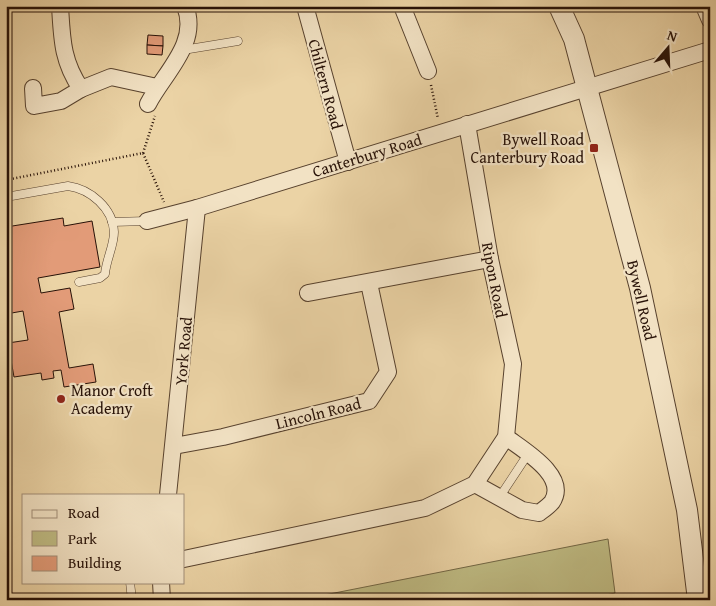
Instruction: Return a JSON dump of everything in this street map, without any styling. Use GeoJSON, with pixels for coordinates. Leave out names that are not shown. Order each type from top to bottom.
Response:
{"type":"FeatureCollection","features":[{"type":"Feature","properties":{"kind":"street"},"geometry":{"type":"LineString","coordinates":[[60,6],[63,52],[70,72],[81,89]]}},
{"type":"Feature","properties":{"kind":"street"},"geometry":{"type":"LineString","coordinates":[[148,104],[157,87],[183,50],[191,20],[185,6]]}},
{"type":"Feature","properties":{"kind":"street","name":"Chiltern Road"},"geometry":{"type":"LineString","coordinates":[[305,6],[348,162]]}},
{"type":"Feature","properties":{"kind":"street"},"geometry":{"type":"LineString","coordinates":[[402,6],[428,71]]}},
{"type":"Feature","properties":{"kind":"street","name":"Bywell Road"},"geometry":{"type":"LineString","coordinates":[[559,6],[574,39],[640,288],[686,510],[698,600]]}},
{"type":"Feature","properties":{"kind":"street"},"geometry":{"type":"LineString","coordinates":[[704,6],[710,20]]}},
{"type":"Feature","properties":{"kind":"street","name":"Canterbury Road"},"geometry":{"type":"LineString","coordinates":[[147,221],[197,208],[710,50]]}},
{"type":"Feature","properties":{"kind":"street"},"geometry":{"type":"LineString","coordinates":[[33,88],[34,106],[61,101],[81,89],[110,77],[157,87]]}},
{"type":"Feature","properties":{"kind":"street","name":"Ripon Road"},"geometry":{"type":"LineString","coordinates":[[467,124],[490,259],[513,364],[506,436],[475,484]]}},
{"type":"Feature","properties":{"kind":"street","name":"York Road"},"geometry":{"type":"LineString","coordinates":[[168,494],[197,208]]}},
{"type":"Feature","properties":{"kind":"street"},"geometry":{"type":"LineString","coordinates":[[308,293],[490,259]]}},
{"type":"Feature","properties":{"kind":"street","name":"Lincoln Road"},"geometry":{"type":"LineString","coordinates":[[174,446],[223,437],[369,401],[388,372],[369,283]]}},
{"type":"Feature","properties":{"kind":"street"},"geometry":{"type":"LineString","coordinates":[[185,559],[425,508],[475,484],[522,510],[539,513],[552,502],[555,487],[549,470],[506,436]]}},
{"type":"Feature","properties":{"kind":"street"},"geometry":{"type":"LineString","coordinates":[[161,584],[162,600]]}},
{"type":"Feature","properties":{"kind":"lane"},"geometry":{"type":"LineString","coordinates":[[183,50],[238,41]]}},
{"type":"Feature","properties":{"kind":"lane"},"geometry":{"type":"LineString","coordinates":[[6,197],[48,188],[78,187],[103,205],[112,222],[114,233],[105,274],[100,278],[79,282]]}},
{"type":"Feature","properties":{"kind":"lane"},"geometry":{"type":"LineString","coordinates":[[112,222],[147,221]]}},
{"type":"Feature","properties":{"kind":"lane"},"geometry":{"type":"LineString","coordinates":[[499,498],[528,454]]}},
{"type":"Feature","properties":{"kind":"lane"},"geometry":{"type":"LineString","coordinates":[[130,584],[132,600]]}},
{"type":"Feature","properties":{"kind":"path"},"geometry":{"type":"LineString","coordinates":[[428,71],[441,132]]}},
{"type":"Feature","properties":{"kind":"path"},"geometry":{"type":"LineString","coordinates":[[148,104],[157,110],[143,153],[169,215]]}},
{"type":"Feature","properties":{"kind":"path"},"geometry":{"type":"LineString","coordinates":[[6,180],[143,153]]}},
{"type":"Feature","properties":{"kind":"green space"},"geometry":{"type":"Polygon","coordinates":[[[608,539],[615,593],[584,600],[299,600],[608,539]]]}},
{"type":"Feature","properties":{"kind":"building"},"geometry":{"type":"Polygon","coordinates":[[[148,35],[163,36],[163,46],[147,45],[148,35]]]}},
{"type":"Feature","properties":{"kind":"building"},"geometry":{"type":"Polygon","coordinates":[[[147,45],[163,46],[162,55],[147,54],[147,45]]]}},
{"type":"Feature","properties":{"kind":"building"},"geometry":{"type":"Polygon","coordinates":[[[63,218],[64,226],[92,221],[100,267],[38,278],[41,293],[70,288],[74,309],[59,312],[69,368],[93,364],[96,382],[64,387],[61,370],[53,371],[54,378],[42,380],[41,373],[14,377],[8,343],[28,340],[23,311],[6,314],[6,227],[63,218]]]}},
{"type":"Feature","properties":{"kind":"place","name":"Bywell Road Canterbury Road"},"geometry":{"type":"Point","coordinates":[594,148]}},
{"type":"Feature","properties":{"kind":"place","name":"Manor Croft Academy"},"geometry":{"type":"Point","coordinates":[61,399]}}]}
